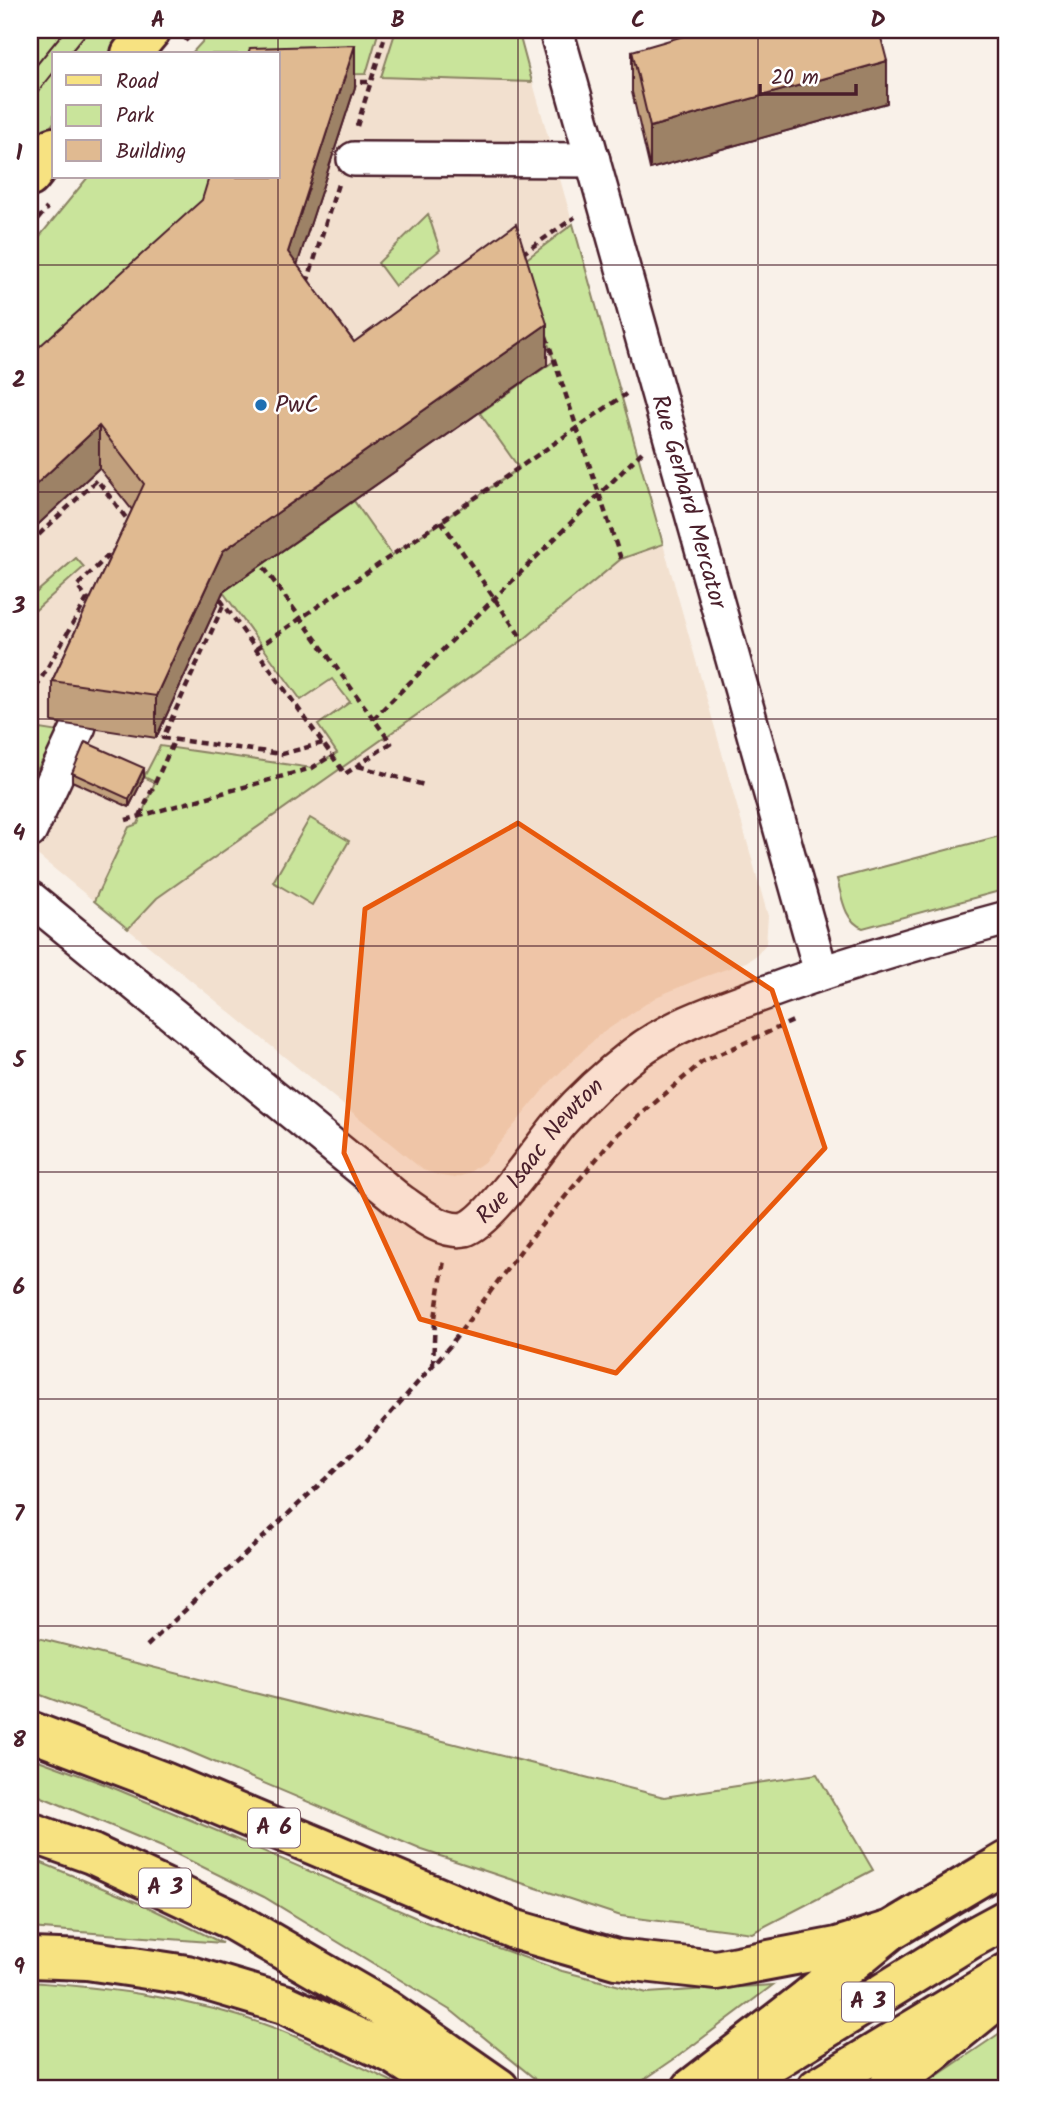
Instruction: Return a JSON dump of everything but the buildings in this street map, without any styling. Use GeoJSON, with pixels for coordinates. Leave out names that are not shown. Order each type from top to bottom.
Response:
{"type":"FeatureCollection","features":[{"type":"Feature","properties":{"kind":"main road"},"geometry":{"type":"LineString","coordinates":[[133,52],[151,30]]}},
{"type":"Feature","properties":{"kind":"main road"},"geometry":{"type":"LineString","coordinates":[[30,177],[52,150]]}},
{"type":"Feature","properties":{"kind":"main road","name":"A 6"},"geometry":{"type":"LineString","coordinates":[[30,1731],[164,1782],[516,1930],[616,1959],[716,1970],[837,1947],[891,1930]]}},
{"type":"Feature","properties":{"kind":"main road","name":"A 3"},"geometry":{"type":"LineString","coordinates":[[30,1832],[92,1854],[230,1919],[387,2010],[491,2082]]}},
{"type":"Feature","properties":{"kind":"main road","name":"A 3"},"geometry":{"type":"LineString","coordinates":[[692,2088],[891,1930],[1007,1861]]}},
{"type":"Feature","properties":{"kind":"main road","name":"A 3"},"geometry":{"type":"LineString","coordinates":[[730,2088],[970,1939],[1007,1919]]}},
{"type":"Feature","properties":{"kind":"main road"},"geometry":{"type":"LineString","coordinates":[[30,1958],[87,1961],[187,1975],[284,2004],[393,2054],[446,2088]]}},
{"type":"Feature","properties":{"kind":"main road","name":"A 3"},"geometry":{"type":"LineString","coordinates":[[817,2088],[1007,1973]]}},
{"type":"Feature","properties":{"kind":"main road"},"geometry":{"type":"LineString","coordinates":[[888,2088],[1007,1992]]}},
{"type":"Feature","properties":{"kind":"street","name":"Rue Gerhard Mercator"},"geometry":{"type":"LineString","coordinates":[[556,30],[821,972]]}},
{"type":"Feature","properties":{"kind":"street"},"geometry":{"type":"LineString","coordinates":[[350,156],[593,160]]}},
{"type":"Feature","properties":{"kind":"street"},"geometry":{"type":"LineString","coordinates":[[30,831],[79,726]]}},
{"type":"Feature","properties":{"kind":"street","name":"Rue Isaac Newton"},"geometry":{"type":"LineString","coordinates":[[30,898],[398,1199],[451,1229],[472,1226],[497,1202],[561,1122],[597,1086],[635,1053],[669,1032],[707,1014],[821,972],[1007,918]]}},
{"type":"Feature","properties":{"kind":"path"},"geometry":{"type":"LineString","coordinates":[[304,292],[350,156],[387,30]]}},
{"type":"Feature","properties":{"kind":"path"},"geometry":{"type":"LineString","coordinates":[[344,82],[370,82]]}},
{"type":"Feature","properties":{"kind":"path"},"geometry":{"type":"LineString","coordinates":[[521,262],[519,256],[577,215]]}},
{"type":"Feature","properties":{"kind":"path"},"geometry":{"type":"LineString","coordinates":[[542,324],[621,559]]}},
{"type":"Feature","properties":{"kind":"path"},"geometry":{"type":"LineString","coordinates":[[256,649],[626,393]]}},
{"type":"Feature","properties":{"kind":"path"},"geometry":{"type":"LineString","coordinates":[[373,719],[643,451]]}},
{"type":"Feature","properties":{"kind":"path"},"geometry":{"type":"LineString","coordinates":[[30,543],[97,480],[136,530]]}},
{"type":"Feature","properties":{"kind":"path"},"geometry":{"type":"LineString","coordinates":[[117,505],[124,500]]}},
{"type":"Feature","properties":{"kind":"path"},"geometry":{"type":"LineString","coordinates":[[441,521],[523,640]]}},
{"type":"Feature","properties":{"kind":"path"},"geometry":{"type":"LineString","coordinates":[[30,698],[87,599],[77,586],[116,549]]}},
{"type":"Feature","properties":{"kind":"path"},"geometry":{"type":"LineString","coordinates":[[262,565],[391,743],[345,774],[332,755],[222,602],[163,738],[282,754],[323,743]]}},
{"type":"Feature","properties":{"kind":"path"},"geometry":{"type":"LineString","coordinates":[[140,816],[175,739]]}},
{"type":"Feature","properties":{"kind":"path"},"geometry":{"type":"LineString","coordinates":[[126,820],[312,768],[332,755]]}},
{"type":"Feature","properties":{"kind":"path"},"geometry":{"type":"LineString","coordinates":[[357,766],[424,785]]}},
{"type":"Feature","properties":{"kind":"path"},"geometry":{"type":"LineString","coordinates":[[146,1646],[367,1440],[449,1347],[524,1245],[614,1138],[702,1062],[803,1016]]}},
{"type":"Feature","properties":{"kind":"path"},"geometry":{"type":"LineString","coordinates":[[433,1365],[438,1287],[451,1229]]}},
{"type":"Feature","properties":{"kind":"highlighted area"},"geometry":{"type":"Polygon","coordinates":[[[518,823],[772,990],[825,1148],[616,1373],[420,1319],[344,1153],[365,909],[518,823]]]}},
{"type":"Feature","properties":{"kind":"shaded area"},"geometry":{"type":"Polygon","coordinates":[[[213,30],[518,30],[768,916],[766,944],[757,955],[746,962],[656,997],[598,1036],[548,1084],[484,1162],[467,1174],[455,1178],[423,1170],[30,849],[30,248],[87,178],[280,178],[280,52],[193,52],[213,30]]]}},
{"type":"Feature","properties":{"kind":"green space"},"geometry":{"type":"Polygon","coordinates":[[[30,30],[129,30],[111,52],[52,52],[52,124],[30,152],[30,30]]]}},
{"type":"Feature","properties":{"kind":"green space"},"geometry":{"type":"Polygon","coordinates":[[[213,30],[379,30],[366,74],[280,75],[280,52],[193,52],[213,30]]]}},
{"type":"Feature","properties":{"kind":"green space"},"geometry":{"type":"Polygon","coordinates":[[[396,30],[518,30],[532,82],[381,77],[396,30]]]}},
{"type":"Feature","properties":{"kind":"green space"},"geometry":{"type":"Polygon","coordinates":[[[87,178],[213,178],[195,235],[30,385],[30,248],[87,178]]]}},
{"type":"Feature","properties":{"kind":"green space"},"geometry":{"type":"Polygon","coordinates":[[[428,214],[440,250],[395,286],[378,263],[428,214]]]}},
{"type":"Feature","properties":{"kind":"green space"},"geometry":{"type":"Polygon","coordinates":[[[573,224],[663,544],[621,559],[523,640],[157,898],[128,929],[94,901],[129,827],[138,824],[155,782],[144,777],[160,746],[312,768],[337,753],[318,725],[350,702],[332,679],[301,700],[223,592],[354,501],[392,555],[519,468],[480,413],[554,361],[521,263],[573,224]]]}},
{"type":"Feature","properties":{"kind":"green space"},"geometry":{"type":"Polygon","coordinates":[[[76,558],[84,567],[30,615],[30,598],[76,558]]]}},
{"type":"Feature","properties":{"kind":"green space"},"geometry":{"type":"Polygon","coordinates":[[[40,729],[59,732],[30,782],[30,763],[40,729]]]}},
{"type":"Feature","properties":{"kind":"green space"},"geometry":{"type":"Polygon","coordinates":[[[310,818],[349,841],[312,905],[273,882],[310,818]]]}},
{"type":"Feature","properties":{"kind":"green space"},"geometry":{"type":"Polygon","coordinates":[[[1007,834],[1007,889],[863,928],[852,920],[842,901],[837,879],[1007,834]]]}},
{"type":"Feature","properties":{"kind":"green space"},"geometry":{"type":"Polygon","coordinates":[[[30,1636],[664,1797],[817,1774],[873,1870],[752,1933],[621,1916],[422,1850],[174,1745],[30,1691],[30,1636]]]}},
{"type":"Feature","properties":{"kind":"green space"},"geometry":{"type":"Polygon","coordinates":[[[30,1757],[104,1784],[222,1833],[428,1923],[562,1971],[647,1993],[773,1985],[632,2088],[546,2088],[453,2012],[264,1897],[162,1847],[30,1792],[30,1757]]]}},
{"type":"Feature","properties":{"kind":"green space"},"geometry":{"type":"Polygon","coordinates":[[[30,1858],[146,1906],[222,1943],[30,1928],[30,1858]]]}},
{"type":"Feature","properties":{"kind":"green space"},"geometry":{"type":"Polygon","coordinates":[[[30,1982],[155,1996],[217,2010],[291,2035],[401,2088],[30,2088],[30,1982]]]}},
{"type":"Feature","properties":{"kind":"green space"},"geometry":{"type":"Polygon","coordinates":[[[1007,2028],[1007,2088],[919,2088],[997,2035],[1007,2028]]]}},
{"type":"Feature","properties":{"kind":"tram line"},"geometry":{"type":"LineString","coordinates":[[30,73],[65,30]]}},
{"type":"Feature","properties":{"kind":"tram line"},"geometry":{"type":"LineString","coordinates":[[71,52],[89,30]]}},
{"type":"Feature","properties":{"kind":"tram line"},"geometry":{"type":"LineString","coordinates":[[30,102],[52,74]]}},
{"type":"Feature","properties":{"kind":"place","name":"PwC"},"geometry":{"type":"Point","coordinates":[261,405]}}]}
